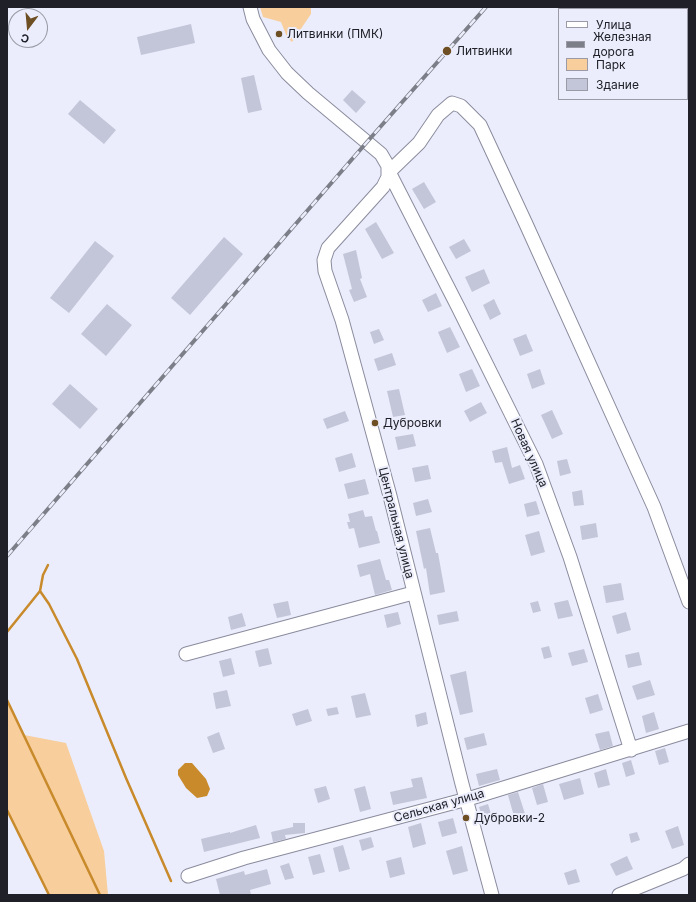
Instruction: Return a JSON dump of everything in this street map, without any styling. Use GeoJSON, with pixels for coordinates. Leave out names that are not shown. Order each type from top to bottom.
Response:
{"type":"FeatureCollection","features":[{"type":"Feature","properties":{"kind":"street","name":"Новая улица"},"geometry":{"type":"LineString","coordinates":[[250,7],[253,19],[269,50],[295,82],[380,154],[386,162],[388,172],[462,314],[536,464],[570,557],[631,750]]}},
{"type":"Feature","properties":{"kind":"street"},"geometry":{"type":"LineString","coordinates":[[388,172],[419,143],[438,115],[452,103],[461,106],[480,125],[530,231],[654,507],[689,602]]}},
{"type":"Feature","properties":{"kind":"street","name":"Центральная улица"},"geometry":{"type":"LineString","coordinates":[[388,172],[388,179],[384,187],[330,246],[325,256],[325,274],[342,320],[390,496],[413,593],[492,895]]}},
{"type":"Feature","properties":{"kind":"street"},"geometry":{"type":"LineString","coordinates":[[186,654],[413,593]]}},
{"type":"Feature","properties":{"kind":"street","name":"Сельская улица"},"geometry":{"type":"LineString","coordinates":[[188,876],[244,858],[466,799],[631,750],[689,731]]}},
{"type":"Feature","properties":{"kind":"street"},"geometry":{"type":"LineString","coordinates":[[619,895],[684,869],[689,864]]}},
{"type":"Feature","properties":{"kind":"green space"},"geometry":{"type":"Polygon","coordinates":[[[260,7],[311,7],[311,14],[292,42],[287,37],[281,22],[263,17],[260,7]]]}},
{"type":"Feature","properties":{"kind":"green space"},"geometry":{"type":"Polygon","coordinates":[[[7,700],[24,735],[66,743],[104,851],[108,895],[49,895],[7,810],[7,700]]]}},
{"type":"Feature","properties":{"kind":"shaded area"},"geometry":{"type":"Polygon","coordinates":[[[185,763],[192,763],[206,779],[210,789],[207,796],[197,798],[186,788],[178,775],[178,770],[185,763]]]}},
{"type":"Feature","properties":{"kind":"building"},"geometry":{"type":"Polygon","coordinates":[[[191,24],[195,43],[141,55],[137,37],[191,24]]]}},
{"type":"Feature","properties":{"kind":"building"},"geometry":{"type":"Polygon","coordinates":[[[254,75],[262,110],[248,113],[241,78],[254,75]]]}},
{"type":"Feature","properties":{"kind":"building"},"geometry":{"type":"Polygon","coordinates":[[[352,90],[366,102],[356,113],[343,100],[352,90]]]}},
{"type":"Feature","properties":{"kind":"building"},"geometry":{"type":"Polygon","coordinates":[[[80,100],[116,130],[104,144],[68,114],[80,100]]]}},
{"type":"Feature","properties":{"kind":"building"},"geometry":{"type":"Polygon","coordinates":[[[424,182],[436,202],[424,209],[412,189],[424,182]]]}},
{"type":"Feature","properties":{"kind":"building"},"geometry":{"type":"Polygon","coordinates":[[[376,222],[394,253],[382,259],[365,229],[376,222]]]}},
{"type":"Feature","properties":{"kind":"building"},"geometry":{"type":"Polygon","coordinates":[[[224,237],[243,254],[190,315],[171,298],[224,237]]]}},
{"type":"Feature","properties":{"kind":"building"},"geometry":{"type":"Polygon","coordinates":[[[464,239],[471,251],[456,259],[449,247],[464,239]]]}},
{"type":"Feature","properties":{"kind":"building"},"geometry":{"type":"Polygon","coordinates":[[[95,241],[114,256],[69,313],[50,298],[95,241]]]}},
{"type":"Feature","properties":{"kind":"building"},"geometry":{"type":"Polygon","coordinates":[[[356,250],[362,278],[360,279],[367,297],[354,302],[349,290],[352,289],[343,254],[356,250]]]}},
{"type":"Feature","properties":{"kind":"building"},"geometry":{"type":"Polygon","coordinates":[[[484,269],[490,283],[472,292],[465,277],[484,269]]]}},
{"type":"Feature","properties":{"kind":"building"},"geometry":{"type":"Polygon","coordinates":[[[436,293],[442,306],[428,312],[422,300],[436,293]]]}},
{"type":"Feature","properties":{"kind":"building"},"geometry":{"type":"Polygon","coordinates":[[[494,299],[501,314],[490,320],[483,305],[494,299]]]}},
{"type":"Feature","properties":{"kind":"building"},"geometry":{"type":"Polygon","coordinates":[[[107,304],[132,325],[106,356],[81,334],[107,304]]]}},
{"type":"Feature","properties":{"kind":"building"},"geometry":{"type":"Polygon","coordinates":[[[450,327],[460,347],[447,353],[438,332],[450,327]]]}},
{"type":"Feature","properties":{"kind":"building"},"geometry":{"type":"Polygon","coordinates":[[[379,329],[384,340],[374,344],[370,332],[379,329]]]}},
{"type":"Feature","properties":{"kind":"building"},"geometry":{"type":"Polygon","coordinates":[[[526,334],[533,351],[520,356],[513,339],[526,334]]]}},
{"type":"Feature","properties":{"kind":"building"},"geometry":{"type":"Polygon","coordinates":[[[392,353],[396,365],[378,371],[374,359],[392,353]]]}},
{"type":"Feature","properties":{"kind":"building"},"geometry":{"type":"Polygon","coordinates":[[[472,369],[480,386],[466,392],[459,374],[472,369]]]}},
{"type":"Feature","properties":{"kind":"building"},"geometry":{"type":"Polygon","coordinates":[[[540,369],[545,384],[532,389],[527,374],[540,369]]]}},
{"type":"Feature","properties":{"kind":"building"},"geometry":{"type":"Polygon","coordinates":[[[70,384],[98,409],[80,429],[52,404],[70,384]]]}},
{"type":"Feature","properties":{"kind":"building"},"geometry":{"type":"Polygon","coordinates":[[[399,389],[405,415],[393,417],[387,391],[399,389]]]}},
{"type":"Feature","properties":{"kind":"building"},"geometry":{"type":"Polygon","coordinates":[[[481,402],[487,413],[470,422],[464,411],[481,402]]]}},
{"type":"Feature","properties":{"kind":"building"},"geometry":{"type":"Polygon","coordinates":[[[552,410],[563,434],[552,439],[541,415],[552,410]]]}},
{"type":"Feature","properties":{"kind":"building"},"geometry":{"type":"Polygon","coordinates":[[[345,411],[349,421],[327,429],[323,419],[345,411]]]}},
{"type":"Feature","properties":{"kind":"building"},"geometry":{"type":"Polygon","coordinates":[[[413,434],[416,446],[398,450],[395,437],[413,434]]]}},
{"type":"Feature","properties":{"kind":"building"},"geometry":{"type":"Polygon","coordinates":[[[507,447],[512,468],[520,465],[525,479],[509,484],[502,462],[495,463],[492,451],[507,447]]]}},
{"type":"Feature","properties":{"kind":"building"},"geometry":{"type":"Polygon","coordinates":[[[352,453],[356,467],[339,472],[335,458],[352,453]]]}},
{"type":"Feature","properties":{"kind":"building"},"geometry":{"type":"Polygon","coordinates":[[[567,459],[571,473],[560,476],[557,461],[567,459]]]}},
{"type":"Feature","properties":{"kind":"building"},"geometry":{"type":"Polygon","coordinates":[[[428,465],[431,479],[415,482],[412,468],[428,465]]]}},
{"type":"Feature","properties":{"kind":"building"},"geometry":{"type":"Polygon","coordinates":[[[365,479],[369,494],[348,499],[344,484],[365,479]]]}},
{"type":"Feature","properties":{"kind":"building"},"geometry":{"type":"Polygon","coordinates":[[[582,490],[584,505],[574,506],[572,492],[582,490]]]}},
{"type":"Feature","properties":{"kind":"building"},"geometry":{"type":"Polygon","coordinates":[[[428,499],[432,512],[416,516],[413,503],[428,499]]]}},
{"type":"Feature","properties":{"kind":"building"},"geometry":{"type":"Polygon","coordinates":[[[536,501],[540,514],[527,517],[524,504],[536,501]]]}},
{"type":"Feature","properties":{"kind":"building"},"geometry":{"type":"Polygon","coordinates":[[[363,510],[365,517],[372,516],[380,543],[359,548],[354,528],[349,529],[347,522],[350,522],[348,514],[363,510]]]}},
{"type":"Feature","properties":{"kind":"building"},"geometry":{"type":"Polygon","coordinates":[[[596,523],[598,537],[582,540],[580,526],[596,523]]]}},
{"type":"Feature","properties":{"kind":"building"},"geometry":{"type":"Polygon","coordinates":[[[430,528],[436,553],[438,553],[445,592],[430,595],[426,568],[424,569],[416,531],[430,528]]]}},
{"type":"Feature","properties":{"kind":"building"},"geometry":{"type":"Polygon","coordinates":[[[539,531],[545,552],[531,556],[525,535],[539,531]]]}},
{"type":"Feature","properties":{"kind":"building"},"geometry":{"type":"Polygon","coordinates":[[[380,559],[386,580],[389,580],[392,590],[375,595],[370,574],[360,577],[357,565],[380,559]]]}},
{"type":"Feature","properties":{"kind":"building"},"geometry":{"type":"Polygon","coordinates":[[[621,583],[624,600],[606,603],[603,586],[621,583]]]}},
{"type":"Feature","properties":{"kind":"building"},"geometry":{"type":"Polygon","coordinates":[[[568,600],[573,616],[558,619],[554,603],[568,600]]]}},
{"type":"Feature","properties":{"kind":"building"},"geometry":{"type":"Polygon","coordinates":[[[288,601],[291,615],[277,618],[273,604],[288,601]]]}},
{"type":"Feature","properties":{"kind":"building"},"geometry":{"type":"Polygon","coordinates":[[[538,601],[541,611],[533,613],[530,603],[538,601]]]}},
{"type":"Feature","properties":{"kind":"building"},"geometry":{"type":"Polygon","coordinates":[[[457,611],[459,621],[439,625],[437,615],[457,611]]]}},
{"type":"Feature","properties":{"kind":"building"},"geometry":{"type":"Polygon","coordinates":[[[398,612],[401,624],[387,628],[384,615],[398,612]]]}},
{"type":"Feature","properties":{"kind":"building"},"geometry":{"type":"Polygon","coordinates":[[[626,612],[631,630],[617,634],[612,616],[626,612]]]}},
{"type":"Feature","properties":{"kind":"building"},"geometry":{"type":"Polygon","coordinates":[[[242,613],[246,626],[231,630],[228,617],[242,613]]]}},
{"type":"Feature","properties":{"kind":"building"},"geometry":{"type":"Polygon","coordinates":[[[549,646],[552,657],[544,659],[541,648],[549,646]]]}},
{"type":"Feature","properties":{"kind":"building"},"geometry":{"type":"Polygon","coordinates":[[[268,648],[272,664],[259,667],[255,651],[268,648]]]}},
{"type":"Feature","properties":{"kind":"building"},"geometry":{"type":"Polygon","coordinates":[[[584,649],[588,662],[572,666],[568,653],[584,649]]]}},
{"type":"Feature","properties":{"kind":"building"},"geometry":{"type":"Polygon","coordinates":[[[639,652],[642,665],[628,668],[625,655],[639,652]]]}},
{"type":"Feature","properties":{"kind":"building"},"geometry":{"type":"Polygon","coordinates":[[[231,658],[235,674],[223,677],[219,661],[231,658]]]}},
{"type":"Feature","properties":{"kind":"building"},"geometry":{"type":"Polygon","coordinates":[[[466,671],[473,712],[460,715],[450,675],[466,671]]]}},
{"type":"Feature","properties":{"kind":"building"},"geometry":{"type":"Polygon","coordinates":[[[650,680],[655,695],[637,700],[632,686],[650,680]]]}},
{"type":"Feature","properties":{"kind":"building"},"geometry":{"type":"Polygon","coordinates":[[[227,690],[231,706],[216,709],[213,693],[227,690]]]}},
{"type":"Feature","properties":{"kind":"building"},"geometry":{"type":"Polygon","coordinates":[[[365,693],[371,715],[356,718],[351,696],[365,693]]]}},
{"type":"Feature","properties":{"kind":"building"},"geometry":{"type":"Polygon","coordinates":[[[598,694],[603,710],[590,714],[585,698],[598,694]]]}},
{"type":"Feature","properties":{"kind":"building"},"geometry":{"type":"Polygon","coordinates":[[[337,707],[339,714],[328,716],[326,709],[337,707]]]}},
{"type":"Feature","properties":{"kind":"building"},"geometry":{"type":"Polygon","coordinates":[[[308,709],[312,721],[296,726],[292,714],[308,709]]]}},
{"type":"Feature","properties":{"kind":"building"},"geometry":{"type":"Polygon","coordinates":[[[426,712],[428,724],[417,727],[415,715],[426,712]]]}},
{"type":"Feature","properties":{"kind":"building"},"geometry":{"type":"Polygon","coordinates":[[[654,712],[659,729],[646,733],[642,716],[654,712]]]}},
{"type":"Feature","properties":{"kind":"building"},"geometry":{"type":"Polygon","coordinates":[[[609,731],[613,746],[600,750],[595,734],[609,731]]]}},
{"type":"Feature","properties":{"kind":"building"},"geometry":{"type":"Polygon","coordinates":[[[219,732],[225,749],[213,753],[207,737],[219,732]]]}},
{"type":"Feature","properties":{"kind":"building"},"geometry":{"type":"Polygon","coordinates":[[[484,733],[487,745],[467,750],[464,738],[484,733]]]}},
{"type":"Feature","properties":{"kind":"building"},"geometry":{"type":"Polygon","coordinates":[[[665,748],[669,762],[659,765],[655,751],[665,748]]]}},
{"type":"Feature","properties":{"kind":"building"},"geometry":{"type":"Polygon","coordinates":[[[631,760],[635,774],[626,777],[622,763],[631,760]]]}},
{"type":"Feature","properties":{"kind":"building"},"geometry":{"type":"Polygon","coordinates":[[[497,769],[500,780],[479,786],[476,774],[497,769]]]}},
{"type":"Feature","properties":{"kind":"building"},"geometry":{"type":"Polygon","coordinates":[[[606,769],[610,785],[598,788],[594,773],[606,769]]]}},
{"type":"Feature","properties":{"kind":"building"},"geometry":{"type":"Polygon","coordinates":[[[422,777],[427,798],[393,805],[390,792],[413,787],[411,779],[422,777]]]}},
{"type":"Feature","properties":{"kind":"building"},"geometry":{"type":"Polygon","coordinates":[[[580,778],[584,794],[564,800],[559,784],[580,778]]]}},
{"type":"Feature","properties":{"kind":"building"},"geometry":{"type":"Polygon","coordinates":[[[543,784],[548,802],[537,805],[532,788],[543,784]]]}},
{"type":"Feature","properties":{"kind":"building"},"geometry":{"type":"Polygon","coordinates":[[[326,786],[330,799],[318,803],[314,789],[326,786]]]}},
{"type":"Feature","properties":{"kind":"building"},"geometry":{"type":"Polygon","coordinates":[[[365,786],[371,809],[360,812],[354,789],[365,786]]]}},
{"type":"Feature","properties":{"kind":"building"},"geometry":{"type":"Polygon","coordinates":[[[518,792],[526,817],[515,820],[508,795],[518,792]]]}},
{"type":"Feature","properties":{"kind":"building"},"geometry":{"type":"Polygon","coordinates":[[[488,804],[493,821],[484,823],[479,807],[488,804]]]}},
{"type":"Feature","properties":{"kind":"building"},"geometry":{"type":"Polygon","coordinates":[[[453,818],[457,833],[442,837],[438,822],[453,818]]]}},
{"type":"Feature","properties":{"kind":"building"},"geometry":{"type":"Polygon","coordinates":[[[293,823],[305,823],[305,833],[285,835],[286,839],[273,842],[271,832],[293,827],[293,823]]]}},
{"type":"Feature","properties":{"kind":"building"},"geometry":{"type":"Polygon","coordinates":[[[421,823],[426,844],[413,848],[408,827],[421,823]]]}},
{"type":"Feature","properties":{"kind":"building"},"geometry":{"type":"Polygon","coordinates":[[[256,825],[260,838],[204,852],[201,839],[230,833],[256,825]]]}},
{"type":"Feature","properties":{"kind":"building"},"geometry":{"type":"Polygon","coordinates":[[[678,826],[684,845],[672,849],[665,831],[678,826]]]}},
{"type":"Feature","properties":{"kind":"building"},"geometry":{"type":"Polygon","coordinates":[[[637,832],[640,840],[631,843],[629,834],[637,832]]]}},
{"type":"Feature","properties":{"kind":"building"},"geometry":{"type":"Polygon","coordinates":[[[371,837],[374,847],[362,851],[359,840],[371,837]]]}},
{"type":"Feature","properties":{"kind":"building"},"geometry":{"type":"Polygon","coordinates":[[[343,845],[350,869],[339,872],[333,848],[343,845]]]}},
{"type":"Feature","properties":{"kind":"building"},"geometry":{"type":"Polygon","coordinates":[[[462,846],[468,871],[453,875],[446,851],[462,846]]]}},
{"type":"Feature","properties":{"kind":"building"},"geometry":{"type":"Polygon","coordinates":[[[320,854],[325,872],[313,875],[308,857],[320,854]]]}},
{"type":"Feature","properties":{"kind":"building"},"geometry":{"type":"Polygon","coordinates":[[[627,856],[633,869],[616,876],[610,864],[627,856]]]}},
{"type":"Feature","properties":{"kind":"building"},"geometry":{"type":"Polygon","coordinates":[[[401,857],[405,874],[390,878],[386,861],[401,857]]]}},
{"type":"Feature","properties":{"kind":"building"},"geometry":{"type":"Polygon","coordinates":[[[289,863],[294,878],[285,880],[280,866],[289,863]]]}},
{"type":"Feature","properties":{"kind":"building"},"geometry":{"type":"Polygon","coordinates":[[[267,869],[271,884],[250,890],[251,895],[220,895],[216,879],[244,871],[245,875],[267,869]]]}},
{"type":"Feature","properties":{"kind":"building"},"geometry":{"type":"Polygon","coordinates":[[[576,869],[580,882],[568,885],[564,873],[576,869]]]}},
{"type":"Feature","properties":{"kind":"waterway"},"geometry":{"type":"LineString","coordinates":[[7,632],[40,591],[43,575],[48,565]]}},
{"type":"Feature","properties":{"kind":"waterway"},"geometry":{"type":"LineString","coordinates":[[40,591],[49,604],[77,659],[126,778],[171,881]]}},
{"type":"Feature","properties":{"kind":"waterway"},"geometry":{"type":"LineString","coordinates":[[7,700],[100,895]]}},
{"type":"Feature","properties":{"kind":"waterway"},"geometry":{"type":"LineString","coordinates":[[7,810],[49,895]]}},
{"type":"Feature","properties":{"kind":"railway"},"geometry":{"type":"LineString","coordinates":[[7,556],[486,7]]}},
{"type":"Feature","properties":{"kind":"place","name":"Литвинки (ПМК)"},"geometry":{"type":"Point","coordinates":[279,34]}},
{"type":"Feature","properties":{"kind":"place","name":"Литвинки"},"geometry":{"type":"Point","coordinates":[447,51]}},
{"type":"Feature","properties":{"kind":"place","name":"Дубровки"},"geometry":{"type":"Point","coordinates":[375,423]}},
{"type":"Feature","properties":{"kind":"place","name":"Дубровки-2"},"geometry":{"type":"Point","coordinates":[466,818]}}]}
